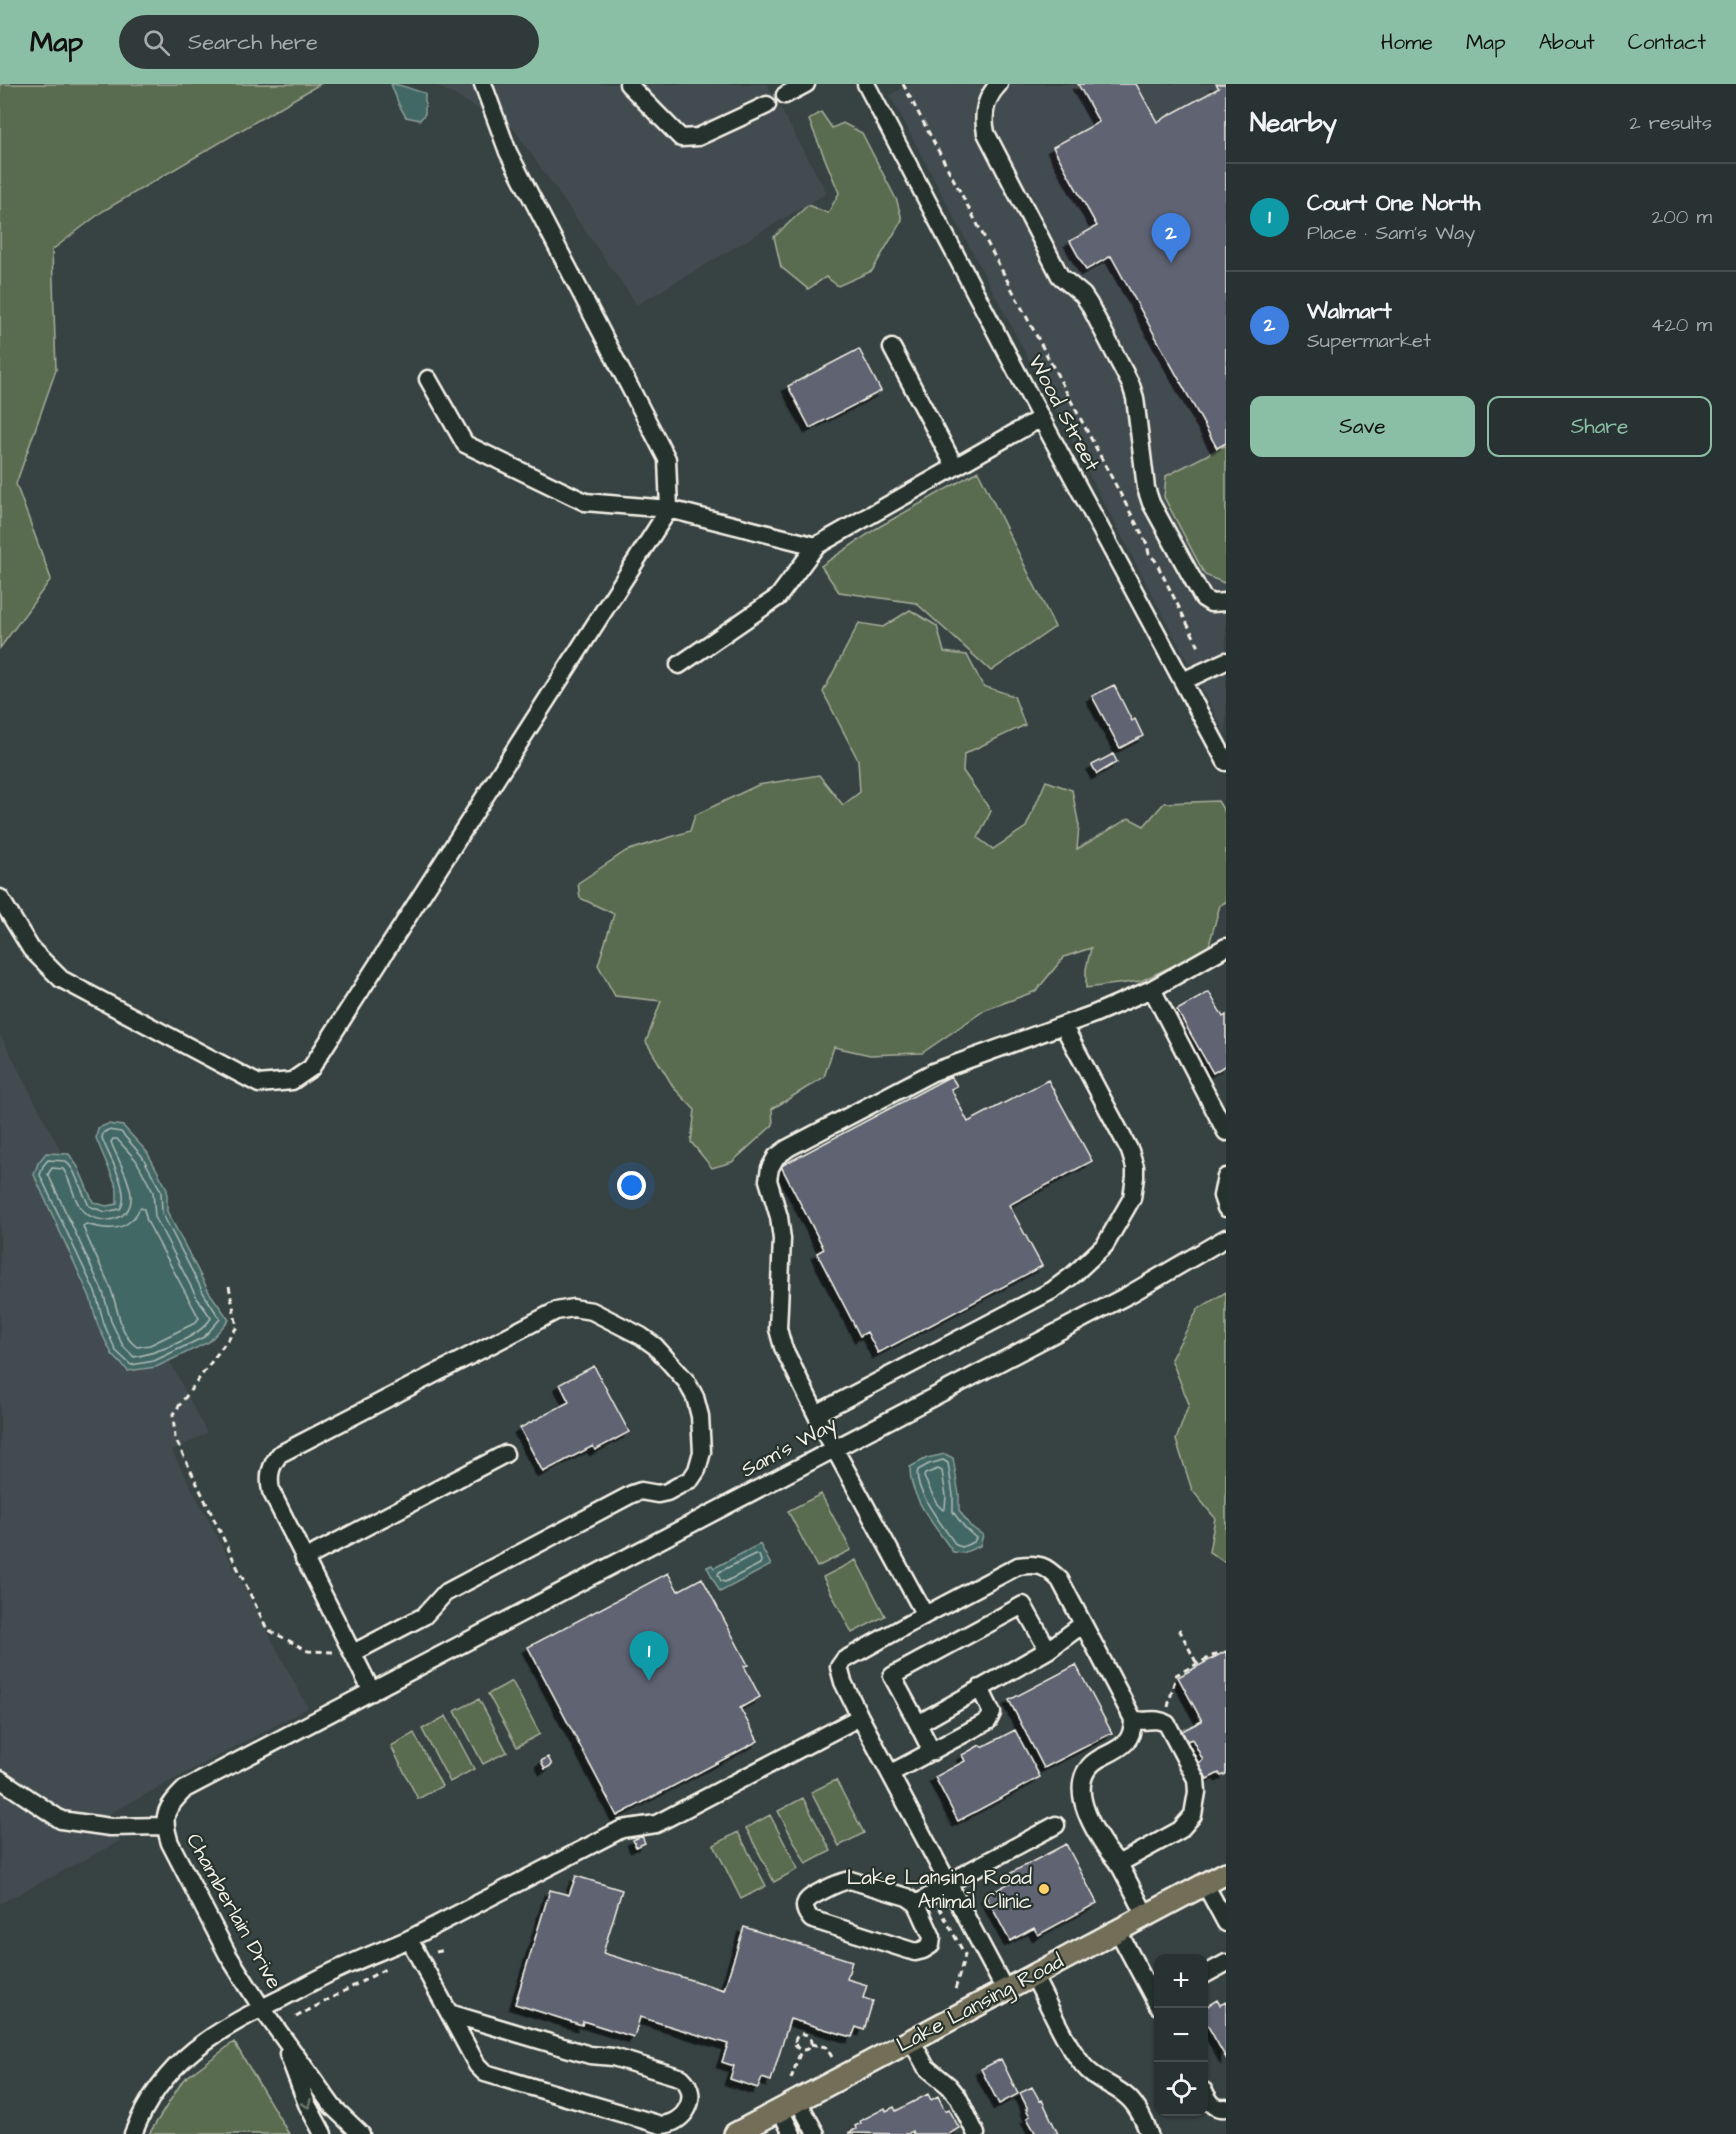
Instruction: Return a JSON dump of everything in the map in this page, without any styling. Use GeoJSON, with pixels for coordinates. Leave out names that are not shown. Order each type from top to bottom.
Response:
{"type":"FeatureCollection","features":[{"type":"Feature","properties":{"kind":"main road","name":"Lake Lansing Road"},"geometry":{"type":"LineString","coordinates":[[735,2134],[1226,1873]]}},
{"type":"Feature","properties":{"kind":"street"},"geometry":{"type":"LineString","coordinates":[[0,898],[30,949],[61,979],[259,1084],[292,1081],[311,1068],[669,509],[667,459],[508,152],[483,84]]}},
{"type":"Feature","properties":{"kind":"street"},"geometry":{"type":"LineString","coordinates":[[628,84],[681,138],[698,137],[767,105]]}},
{"type":"Feature","properties":{"kind":"street"},"geometry":{"type":"LineString","coordinates":[[785,95],[806,84]]}},
{"type":"Feature","properties":{"kind":"street","name":"Wood Street"},"geometry":{"type":"LineString","coordinates":[[866,84],[1041,418],[1226,762]]}},
{"type":"Feature","properties":{"kind":"street"},"geometry":{"type":"LineString","coordinates":[[999,84],[987,101],[983,117],[986,133],[1060,276],[1083,295],[1089,304],[1131,385],[1135,398],[1146,488],[1151,503],[1203,598],[1211,603],[1226,602]]}},
{"type":"Feature","properties":{"kind":"street"},"geometry":{"type":"LineString","coordinates":[[892,348],[955,467]]}},
{"type":"Feature","properties":{"kind":"street"},"geometry":{"type":"LineString","coordinates":[[428,379],[465,444],[585,502],[669,509],[816,546]]}},
{"type":"Feature","properties":{"kind":"street"},"geometry":{"type":"LineString","coordinates":[[679,665],[778,597],[816,546],[1041,418]]}},
{"type":"Feature","properties":{"kind":"street"},"geometry":{"type":"LineString","coordinates":[[1183,681],[1226,662]]}},
{"type":"Feature","properties":{"kind":"street"},"geometry":{"type":"LineString","coordinates":[[925,1615],[816,1414],[783,1347],[777,1329],[782,1239],[779,1217],[768,1180],[770,1168],[776,1157],[788,1148],[933,1072],[1094,1014],[1152,989],[1226,948]]}},
{"type":"Feature","properties":{"kind":"street"},"geometry":{"type":"LineString","coordinates":[[1152,989],[1220,1103],[1226,1131]]}},
{"type":"Feature","properties":{"kind":"street"},"geometry":{"type":"LineString","coordinates":[[816,1414],[1053,1290],[1105,1245],[1132,1198],[1136,1184],[1135,1167],[1130,1152],[1063,1025]]}},
{"type":"Feature","properties":{"kind":"street"},"geometry":{"type":"LineString","coordinates":[[1226,1177],[1222,1196],[1226,1208]]}},
{"type":"Feature","properties":{"kind":"street","name":"Sam's Way"},"geometry":{"type":"LineString","coordinates":[[372,1692],[1130,1294],[1226,1238]]}},
{"type":"Feature","properties":{"kind":"street"},"geometry":{"type":"LineString","coordinates":[[353,1653],[424,1616],[445,1593],[632,1494],[640,1491],[658,1494],[667,1492],[691,1479],[697,1470],[702,1452],[700,1416],[695,1397],[686,1382],[655,1346],[641,1336],[592,1311],[573,1308],[556,1311],[280,1454],[272,1464],[268,1478],[270,1491],[372,1692]]}},
{"type":"Feature","properties":{"kind":"street"},"geometry":{"type":"LineString","coordinates":[[304,1558],[505,1454]]}},
{"type":"Feature","properties":{"kind":"street"},"geometry":{"type":"LineString","coordinates":[[1005,1990],[860,1717],[843,1682],[839,1667],[844,1660],[1018,1566],[1034,1564],[1049,1569],[1060,1580],[1133,1719],[1130,1740],[1095,1761],[1086,1771],[1082,1784],[1082,1797],[1085,1811],[1118,1864],[1146,1916]]}},
{"type":"Feature","properties":{"kind":"street"},"geometry":{"type":"LineString","coordinates":[[932,1752],[892,1676],[1023,1605],[1048,1650]]}},
{"type":"Feature","properties":{"kind":"street"},"geometry":{"type":"LineString","coordinates":[[918,1724],[1048,1650],[1083,1624]]}},
{"type":"Feature","properties":{"kind":"street"},"geometry":{"type":"LineString","coordinates":[[891,1773],[988,1721],[992,1713],[980,1689]]}},
{"type":"Feature","properties":{"kind":"street","name":"Chamberlain Drive"},"geometry":{"type":"LineString","coordinates":[[361,2134],[333,2107],[261,2007],[228,1955],[170,1844],[164,1826],[169,1804],[184,1789],[372,1692]]}},
{"type":"Feature","properties":{"kind":"street"},"geometry":{"type":"LineString","coordinates":[[133,2134],[155,2094],[177,2064],[204,2041],[239,2018],[349,1964],[409,1939],[622,1829],[656,1824],[860,1717]]}},
{"type":"Feature","properties":{"kind":"street"},"geometry":{"type":"LineString","coordinates":[[1118,1864],[1180,1830],[1193,1815],[1197,1792],[1196,1779],[1167,1724],[1159,1719],[1138,1721],[1133,1719]]}},
{"type":"Feature","properties":{"kind":"street"},"geometry":{"type":"LineString","coordinates":[[0,1779],[61,1820],[110,1827],[164,1826]]}},
{"type":"Feature","properties":{"kind":"street"},"geometry":{"type":"LineString","coordinates":[[917,1904],[966,1873],[1056,1825]]}},
{"type":"Feature","properties":{"kind":"street"},"geometry":{"type":"LineString","coordinates":[[850,1880],[907,1897],[917,1904],[932,1937],[931,1945],[915,1952],[811,1919],[806,1913],[805,1904],[808,1898],[840,1882],[850,1880]]}},
{"type":"Feature","properties":{"kind":"street"},"geometry":{"type":"LineString","coordinates":[[1205,1884],[1226,1923]]}},
{"type":"Feature","properties":{"kind":"street"},"geometry":{"type":"LineString","coordinates":[[1118,1930],[1154,1996]]}},
{"type":"Feature","properties":{"kind":"street"},"geometry":{"type":"LineString","coordinates":[[409,1939],[477,2065],[485,2073],[661,2125],[683,2116],[687,2111],[691,2096],[687,2082],[682,2078],[613,2057],[590,2055],[449,2013]]}},
{"type":"Feature","properties":{"kind":"street"},"geometry":{"type":"LineString","coordinates":[[1208,1972],[1226,1963]]}},
{"type":"Feature","properties":{"kind":"street"},"geometry":{"type":"LineString","coordinates":[[1033,1975],[1074,2053],[1084,2067],[1098,2079],[1125,2095],[1136,2107],[1149,2134]]}},
{"type":"Feature","properties":{"kind":"street"},"geometry":{"type":"LineString","coordinates":[[281,2033],[307,2104],[323,2134]]}},
{"type":"Feature","properties":{"kind":"street"},"geometry":{"type":"LineString","coordinates":[[911,2040],[926,2067],[949,2086],[957,2097],[976,2134]]}},
{"type":"Feature","properties":{"kind":"street"},"geometry":{"type":"LineString","coordinates":[[1208,2098],[1214,2106],[1226,2108]]}},
{"type":"Feature","properties":{"kind":"street"},"geometry":{"type":"LineString","coordinates":[[798,2101],[816,2134]]}},
{"type":"Feature","properties":{"kind":"street","name":"Chamberlain Drive"},"geometry":{"type":"LineString","coordinates":[[333,2107],[345,2134]]}},
{"type":"Feature","properties":{"kind":"street"},"geometry":{"type":"LineString","coordinates":[[780,2110],[792,2134]]}},
{"type":"Feature","properties":{"kind":"path"},"geometry":{"type":"LineString","coordinates":[[903,84],[1147,544],[1149,554],[1155,560],[1200,649]]}},
{"type":"Feature","properties":{"kind":"path"},"geometry":{"type":"LineString","coordinates":[[229,1286],[237,1327],[173,1414],[176,1438],[267,1629],[308,1651],[353,1653]]}},
{"type":"Feature","properties":{"kind":"path"},"geometry":{"type":"LineString","coordinates":[[1179,1629],[1197,1664]]}},
{"type":"Feature","properties":{"kind":"path"},"geometry":{"type":"LineString","coordinates":[[1167,1709],[1176,1675],[1220,1652]]}},
{"type":"Feature","properties":{"kind":"path"},"geometry":{"type":"LineString","coordinates":[[933,1895],[965,1955],[956,1990]]}},
{"type":"Feature","properties":{"kind":"path"},"geometry":{"type":"LineString","coordinates":[[419,1956],[445,1950]]}},
{"type":"Feature","properties":{"kind":"path"},"geometry":{"type":"LineString","coordinates":[[296,2017],[391,1966]]}},
{"type":"Feature","properties":{"kind":"path"},"geometry":{"type":"LineString","coordinates":[[805,2035],[809,2037],[811,2044],[808,2049],[801,2050],[796,2044],[796,2039],[805,2035]]}},
{"type":"Feature","properties":{"kind":"path"},"geometry":{"type":"LineString","coordinates":[[811,2044],[826,2047],[832,2057]]}},
{"type":"Feature","properties":{"kind":"path"},"geometry":{"type":"LineString","coordinates":[[791,2079],[801,2050]]}},
{"type":"Feature","properties":{"kind":"shaded area"},"geometry":{"type":"Polygon","coordinates":[[[434,84],[767,84],[827,193],[637,305],[513,128],[434,84]]]}},
{"type":"Feature","properties":{"kind":"shaded area"},"geometry":{"type":"Polygon","coordinates":[[[910,84],[1226,84],[1226,735],[890,95],[910,84]]]}},
{"type":"Feature","properties":{"kind":"shaded area"},"geometry":{"type":"Polygon","coordinates":[[[0,1034],[207,1433],[172,1451],[308,1708],[107,1815],[120,1841],[0,1904],[0,1034]]]}},
{"type":"Feature","properties":{"kind":"green space"},"geometry":{"type":"Polygon","coordinates":[[[0,84],[320,84],[103,211],[52,250],[56,370],[16,484],[51,579],[0,648],[0,84]]]}},
{"type":"Feature","properties":{"kind":"green space"},"geometry":{"type":"Polygon","coordinates":[[[821,112],[832,128],[843,123],[862,133],[897,201],[902,220],[872,271],[838,286],[826,277],[808,289],[781,267],[774,237],[808,205],[828,213],[839,193],[809,120],[821,112]]]}},
{"type":"Feature","properties":{"kind":"green space"},"geometry":{"type":"Polygon","coordinates":[[[1226,445],[1226,582],[1224,583],[1205,575],[1164,497],[1166,476],[1226,445]]]}},
{"type":"Feature","properties":{"kind":"green space"},"geometry":{"type":"Polygon","coordinates":[[[978,471],[1055,627],[991,671],[916,603],[839,592],[821,566],[877,528],[978,471]]]}},
{"type":"Feature","properties":{"kind":"green space"},"geometry":{"type":"Polygon","coordinates":[[[910,610],[937,626],[944,652],[967,655],[983,686],[1014,696],[1025,725],[964,754],[963,771],[991,811],[978,838],[993,849],[1026,827],[1046,781],[1072,790],[1079,826],[1077,849],[1129,818],[1144,826],[1164,803],[1218,801],[1226,814],[1226,902],[1220,905],[1208,949],[1141,981],[1086,988],[1086,969],[1091,948],[1064,957],[1036,991],[985,1010],[922,1053],[870,1055],[834,1047],[824,1077],[772,1109],[773,1125],[732,1162],[712,1168],[691,1142],[695,1110],[674,1088],[646,1042],[661,1001],[615,996],[598,965],[614,914],[580,898],[578,883],[626,851],[690,831],[695,815],[758,785],[819,775],[843,805],[860,792],[858,760],[823,692],[859,623],[883,627],[910,610]]]}},
{"type":"Feature","properties":{"kind":"green space"},"geometry":{"type":"Polygon","coordinates":[[[1226,1292],[1226,1563],[1209,1552],[1215,1518],[1192,1490],[1176,1440],[1189,1404],[1171,1359],[1198,1309],[1226,1292]]]}},
{"type":"Feature","properties":{"kind":"green space"},"geometry":{"type":"Polygon","coordinates":[[[821,1494],[851,1550],[817,1567],[788,1511],[821,1494]]]}},
{"type":"Feature","properties":{"kind":"green space"},"geometry":{"type":"Polygon","coordinates":[[[856,1560],[885,1616],[852,1633],[823,1577],[856,1560]]]}},
{"type":"Feature","properties":{"kind":"green space"},"geometry":{"type":"Polygon","coordinates":[[[512,1681],[540,1734],[517,1747],[488,1694],[512,1681]]]}},
{"type":"Feature","properties":{"kind":"green space"},"geometry":{"type":"Polygon","coordinates":[[[479,1699],[507,1752],[483,1764],[455,1711],[479,1699]]]}},
{"type":"Feature","properties":{"kind":"green space"},"geometry":{"type":"Polygon","coordinates":[[[446,1716],[474,1769],[450,1782],[422,1729],[446,1716]]]}},
{"type":"Feature","properties":{"kind":"green space"},"geometry":{"type":"Polygon","coordinates":[[[414,1733],[442,1786],[418,1799],[391,1746],[414,1733]]]}},
{"type":"Feature","properties":{"kind":"green space"},"geometry":{"type":"Polygon","coordinates":[[[836,1780],[864,1833],[839,1846],[811,1792],[836,1780]]]}},
{"type":"Feature","properties":{"kind":"green space"},"geometry":{"type":"Polygon","coordinates":[[[803,1798],[831,1851],[806,1864],[778,1811],[803,1798]]]}},
{"type":"Feature","properties":{"kind":"green space"},"geometry":{"type":"Polygon","coordinates":[[[770,1815],[798,1869],[774,1882],[746,1828],[770,1815]]]}},
{"type":"Feature","properties":{"kind":"green space"},"geometry":{"type":"Polygon","coordinates":[[[738,1832],[766,1886],[741,1899],[714,1845],[738,1832]]]}},
{"type":"Feature","properties":{"kind":"green space"},"geometry":{"type":"Polygon","coordinates":[[[234,2042],[289,2134],[149,2134],[183,2080],[234,2042]]]}},
{"type":"Feature","properties":{"kind":"water"},"geometry":{"type":"Polygon","coordinates":[[[391,84],[425,93],[425,114],[420,120],[406,117],[391,84]]]}},
{"type":"Feature","properties":{"kind":"water"},"geometry":{"type":"Polygon","coordinates":[[[108,1124],[123,1126],[147,1152],[167,1189],[167,1211],[209,1292],[229,1320],[209,1342],[156,1367],[128,1371],[112,1354],[98,1326],[90,1297],[34,1175],[38,1163],[46,1153],[69,1154],[78,1167],[93,1202],[106,1206],[117,1204],[117,1188],[96,1138],[98,1128],[108,1124]]]}},
{"type":"Feature","properties":{"kind":"water"},"geometry":{"type":"Polygon","coordinates":[[[945,1454],[953,1458],[959,1510],[970,1526],[983,1535],[980,1546],[963,1553],[953,1552],[919,1501],[911,1479],[910,1467],[927,1458],[945,1454]]]}},
{"type":"Feature","properties":{"kind":"water"},"geometry":{"type":"Polygon","coordinates":[[[760,1544],[771,1565],[720,1592],[707,1567],[712,1565],[714,1568],[760,1544]]]}},
{"type":"Feature","properties":{"kind":"building"},"geometry":{"type":"Polygon","coordinates":[[[1078,84],[1136,84],[1157,122],[1219,88],[1216,84],[1226,84],[1226,443],[1217,448],[1111,256],[1086,270],[1070,241],[1097,226],[1053,147],[1099,122],[1078,84]]]}},
{"type":"Feature","properties":{"kind":"building"},"geometry":{"type":"Polygon","coordinates":[[[859,349],[881,391],[810,428],[788,386],[859,349]]]}},
{"type":"Feature","properties":{"kind":"building"},"geometry":{"type":"Polygon","coordinates":[[[1114,685],[1132,721],[1135,719],[1143,736],[1120,748],[1092,696],[1114,685]]]}},
{"type":"Feature","properties":{"kind":"building"},"geometry":{"type":"Polygon","coordinates":[[[1113,754],[1117,762],[1097,774],[1092,765],[1113,754]]]}},
{"type":"Feature","properties":{"kind":"building"},"geometry":{"type":"Polygon","coordinates":[[[1209,992],[1223,1017],[1226,1015],[1226,1065],[1213,1073],[1177,1010],[1209,992]]]}},
{"type":"Feature","properties":{"kind":"building"},"geometry":{"type":"Polygon","coordinates":[[[951,1076],[957,1086],[951,1089],[968,1122],[1048,1080],[1092,1161],[1009,1205],[1042,1266],[878,1353],[867,1332],[860,1336],[817,1253],[824,1249],[781,1166],[951,1076]]]}},
{"type":"Feature","properties":{"kind":"building"},"geometry":{"type":"Polygon","coordinates":[[[594,1366],[629,1432],[595,1450],[593,1446],[543,1472],[520,1428],[569,1402],[560,1384],[594,1366]]]}},
{"type":"Feature","properties":{"kind":"building"},"geometry":{"type":"Polygon","coordinates":[[[668,1573],[678,1591],[702,1578],[748,1665],[744,1666],[760,1697],[740,1708],[758,1741],[617,1816],[528,1647],[668,1573]]]}},
{"type":"Feature","properties":{"kind":"building"},"geometry":{"type":"Polygon","coordinates":[[[1226,1651],[1226,1774],[1221,1776],[1219,1773],[1207,1779],[1198,1763],[1203,1760],[1192,1739],[1187,1741],[1182,1731],[1202,1721],[1178,1677],[1226,1651]]]}},
{"type":"Feature","properties":{"kind":"building"},"geometry":{"type":"Polygon","coordinates":[[[1076,1665],[1112,1733],[1044,1768],[1009,1700],[1076,1665]]]}},
{"type":"Feature","properties":{"kind":"building"},"geometry":{"type":"Polygon","coordinates":[[[1015,1730],[1040,1777],[958,1821],[935,1777],[965,1761],[962,1755],[1015,1730]]]}},
{"type":"Feature","properties":{"kind":"building"},"geometry":{"type":"Polygon","coordinates":[[[548,1757],[552,1765],[545,1769],[541,1761],[548,1757]]]}},
{"type":"Feature","properties":{"kind":"building"},"geometry":{"type":"Polygon","coordinates":[[[642,1836],[645,1843],[636,1847],[633,1840],[642,1836]]]}},
{"type":"Feature","properties":{"kind":"building","name":"Lake Lansing Road Animal Clinic"},"geometry":{"type":"Polygon","coordinates":[[[1066,1844],[1097,1903],[1038,1935],[1034,1928],[1010,1941],[986,1896],[1011,1882],[1007,1875],[1066,1844]]]}},
{"type":"Feature","properties":{"kind":"building"},"geometry":{"type":"Polygon","coordinates":[[[576,1876],[622,1890],[603,1953],[724,1990],[744,1927],[852,1961],[847,1979],[867,1985],[863,1998],[873,2001],[864,2030],[856,2027],[852,2037],[790,2019],[771,2081],[762,2078],[758,2088],[730,2079],[734,2066],[722,2062],[728,2044],[640,2017],[634,2037],[583,2021],[582,2025],[515,2004],[550,1890],[569,1895],[576,1876]]]}},
{"type":"Feature","properties":{"kind":"building"},"geometry":{"type":"Polygon","coordinates":[[[1217,2000],[1220,2005],[1226,2002],[1226,2058],[1208,2026],[1208,2006],[1217,2000]]]}},
{"type":"Feature","properties":{"kind":"building"},"geometry":{"type":"Polygon","coordinates":[[[1001,2059],[1018,2094],[999,2104],[981,2069],[1001,2059]]]}},
{"type":"Feature","properties":{"kind":"building"},"geometry":{"type":"Polygon","coordinates":[[[1032,2087],[1040,2101],[1042,2100],[1058,2134],[1036,2134],[1027,2118],[1030,2116],[1020,2093],[1032,2087]]]}},
{"type":"Feature","properties":{"kind":"building"},"geometry":{"type":"Polygon","coordinates":[[[928,2094],[931,2100],[938,2096],[945,2111],[949,2109],[959,2128],[949,2134],[913,2134],[912,2131],[908,2134],[848,2133],[856,2129],[855,2126],[861,2123],[860,2121],[885,2108],[886,2111],[894,2107],[896,2111],[928,2094]]]}},
{"type":"Feature","properties":{"kind":"place","name":"Walmart"},"geometry":{"type":"Point","coordinates":[1171,263]}},
{"type":"Feature","properties":{"kind":"place","name":"Court One North"},"geometry":{"type":"Point","coordinates":[649,1681]}},
{"type":"Feature","properties":{"kind":"place","name":"Lake Lansing Road Animal Clinic"},"geometry":{"type":"Point","coordinates":[1044,1889]}}]}
